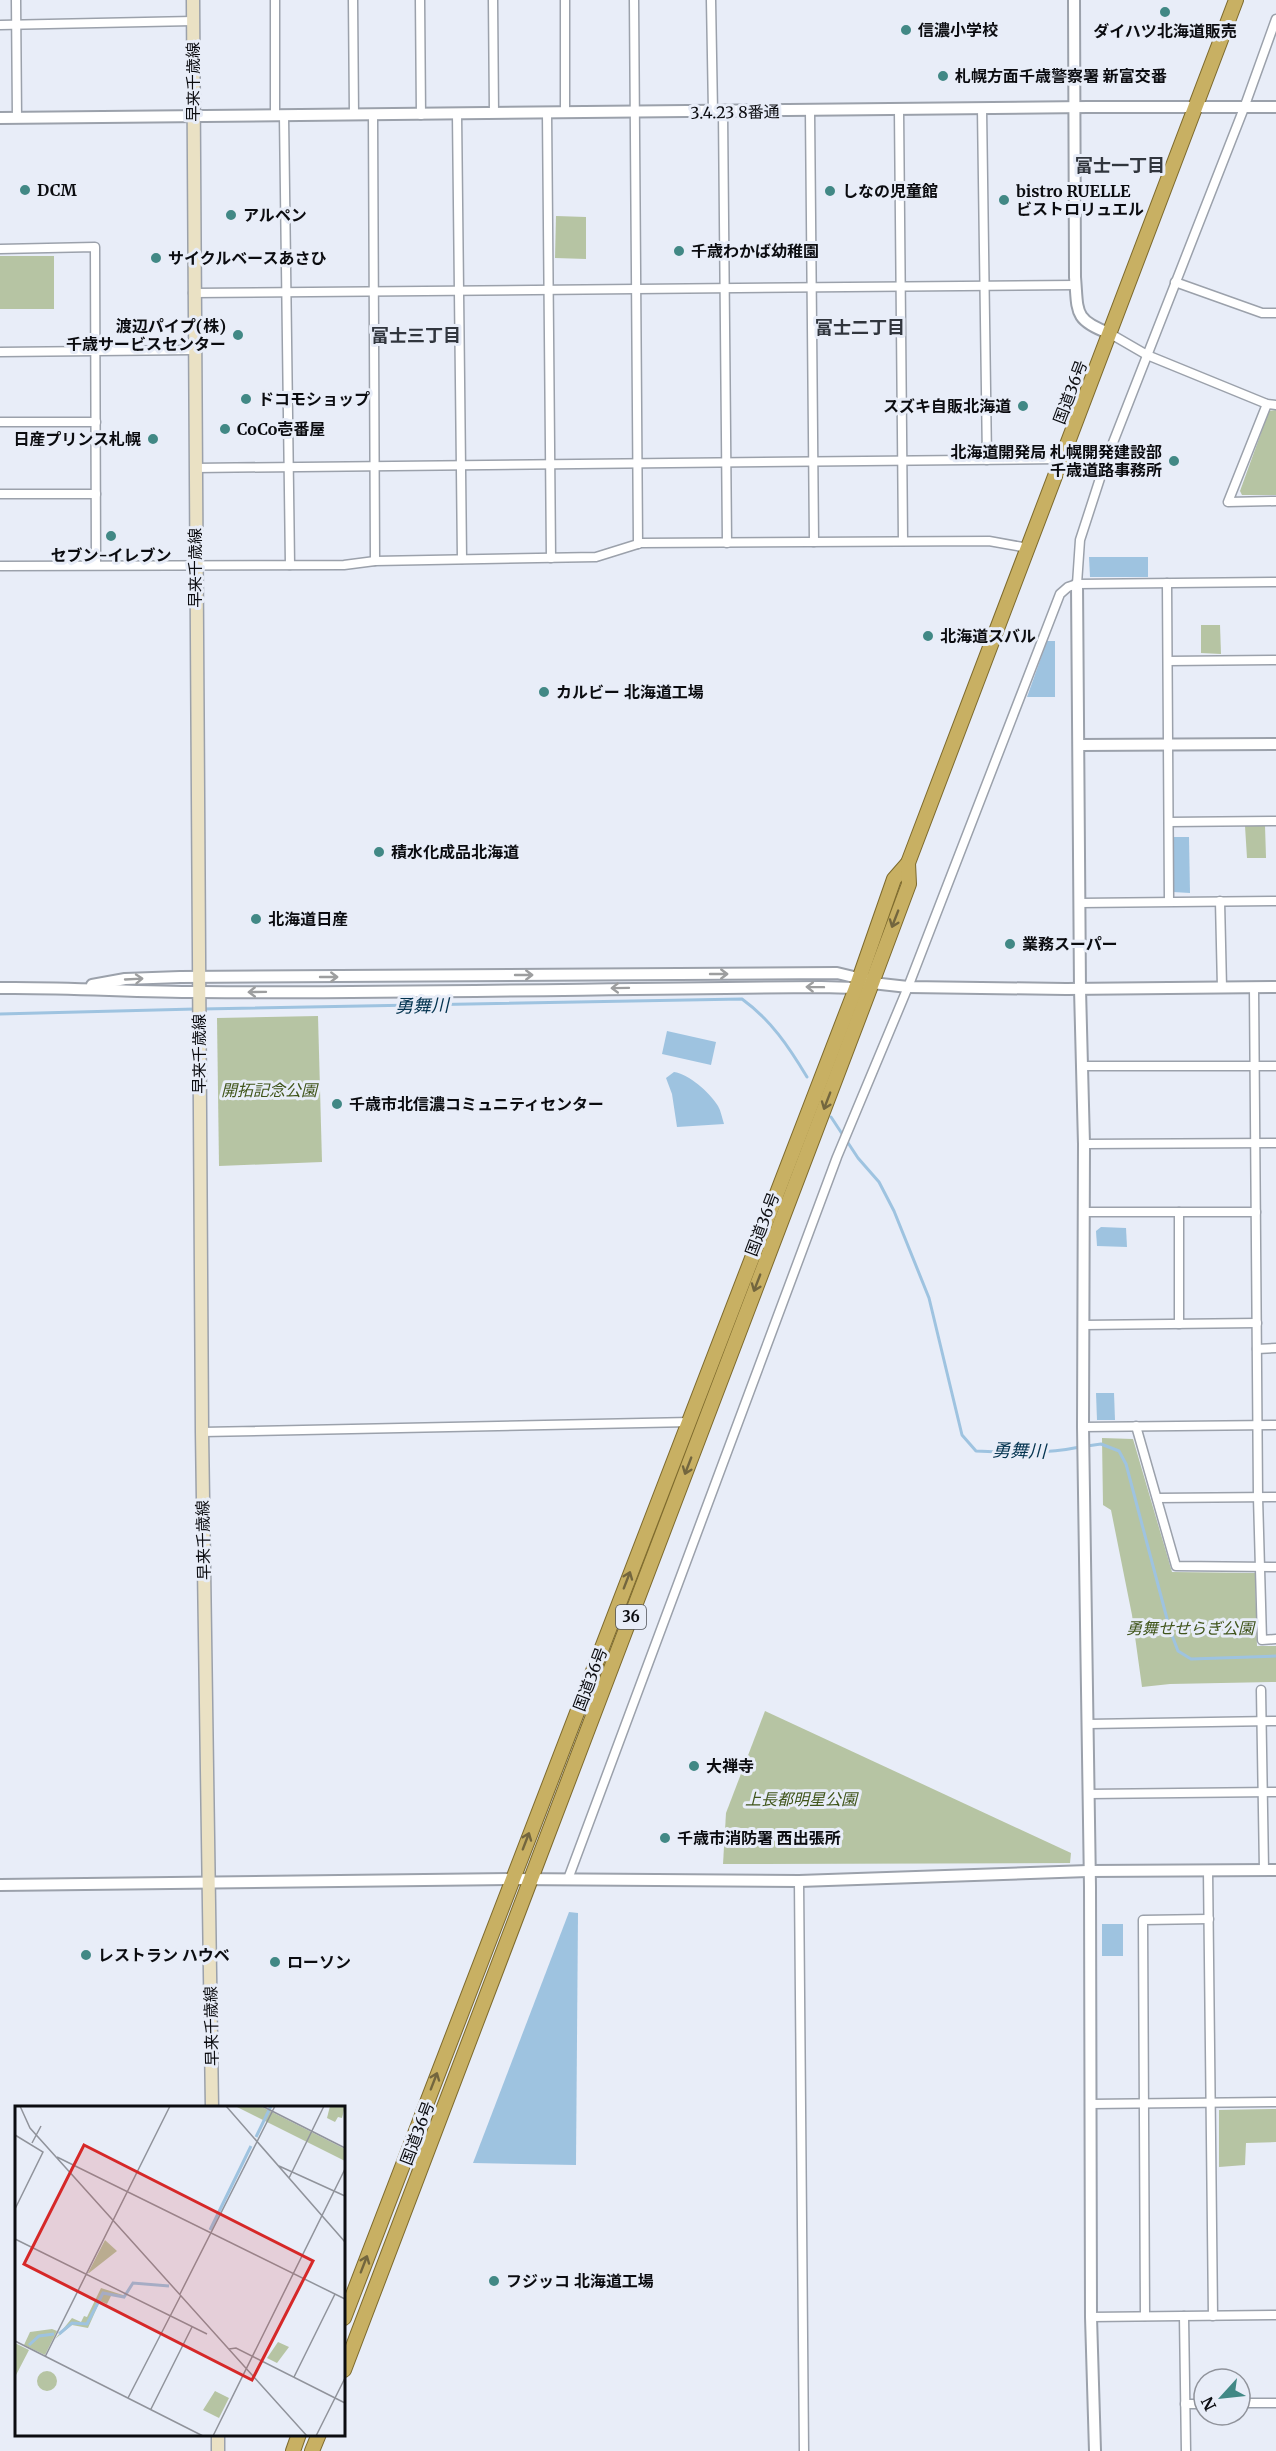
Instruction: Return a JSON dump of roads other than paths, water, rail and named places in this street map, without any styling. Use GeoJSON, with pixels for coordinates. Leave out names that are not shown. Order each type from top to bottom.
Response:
{"type":"FeatureCollection","features":[{"type":"Feature","properties":{"kind":"highway","name":"国道36号"},"geometry":{"type":"LineString","coordinates":[[345,2315],[689,1420],[863,983],[909,884],[908,863],[1236,0]]}},
{"type":"Feature","properties":{"kind":"highway","name":"国道36号"},"geometry":{"type":"LineString","coordinates":[[345,2367],[702,1429],[863,983]]}},
{"type":"Feature","properties":{"kind":"highway"},"geometry":{"type":"LineString","coordinates":[[293,2451],[298,2436]]}},
{"type":"Feature","properties":{"kind":"highway"},"geometry":{"type":"LineString","coordinates":[[312,2451],[318,2436]]}},
{"type":"Feature","properties":{"kind":"main road","name":"早来千歳線"},"geometry":{"type":"LineString","coordinates":[[192,0],[202,1432],[212,2106]]}},
{"type":"Feature","properties":{"kind":"street"},"geometry":{"type":"LineString","coordinates":[[16,0],[17,118]]}},
{"type":"Feature","properties":{"kind":"street"},"geometry":{"type":"LineString","coordinates":[[275,0],[287,292],[290,565]]}},
{"type":"Feature","properties":{"kind":"street"},"geometry":{"type":"LineString","coordinates":[[353,0],[354,115]]}},
{"type":"Feature","properties":{"kind":"street"},"geometry":{"type":"LineString","coordinates":[[420,0],[421,115]]}},
{"type":"Feature","properties":{"kind":"street"},"geometry":{"type":"LineString","coordinates":[[493,0],[494,114]]}},
{"type":"Feature","properties":{"kind":"street"},"geometry":{"type":"LineString","coordinates":[[565,0],[565,113]]}},
{"type":"Feature","properties":{"kind":"street"},"geometry":{"type":"LineString","coordinates":[[634,0],[638,544]]}},
{"type":"Feature","properties":{"kind":"street"},"geometry":{"type":"LineString","coordinates":[[711,0],[718,112],[724,288],[727,543]]}},
{"type":"Feature","properties":{"kind":"street"},"geometry":{"type":"LineString","coordinates":[[1074,0],[1076,285],[1078,307],[1083,320],[1091,327],[1109,333],[1147,355],[1272,404],[1228,502],[1276,501]]}},
{"type":"Feature","properties":{"kind":"street"},"geometry":{"type":"LineString","coordinates":[[1095,2451],[1091,2317],[1088,1724],[1083,1431],[1084,1144],[1080,989],[1077,584],[1080,540],[1103,468],[1244,108],[1276,19]]}},
{"type":"Feature","properties":{"kind":"street"},"geometry":{"type":"LineString","coordinates":[[0,25],[193,21]]}},
{"type":"Feature","properties":{"kind":"street","name":"3.4.23 8番通"},"geometry":{"type":"LineString","coordinates":[[0,118],[1276,107]]}},
{"type":"Feature","properties":{"kind":"street"},"geometry":{"type":"LineString","coordinates":[[982,109],[987,460]]}},
{"type":"Feature","properties":{"kind":"street"},"geometry":{"type":"LineString","coordinates":[[899,110],[900,461],[903,541]]}},
{"type":"Feature","properties":{"kind":"street"},"geometry":{"type":"LineString","coordinates":[[810,111],[814,542]]}},
{"type":"Feature","properties":{"kind":"street"},"geometry":{"type":"LineString","coordinates":[[546,113],[552,465],[551,558]]}},
{"type":"Feature","properties":{"kind":"street"},"geometry":{"type":"LineString","coordinates":[[458,114],[462,559]]}},
{"type":"Feature","properties":{"kind":"street"},"geometry":{"type":"LineString","coordinates":[[373,115],[375,561]]}},
{"type":"Feature","properties":{"kind":"street"},"geometry":{"type":"LineString","coordinates":[[0,249],[95,247],[96,565]]}},
{"type":"Feature","properties":{"kind":"street"},"geometry":{"type":"LineString","coordinates":[[1175,282],[1262,313],[1276,313]]}},
{"type":"Feature","properties":{"kind":"street"},"geometry":{"type":"LineString","coordinates":[[193,292],[1076,285]]}},
{"type":"Feature","properties":{"kind":"street"},"geometry":{"type":"LineString","coordinates":[[0,352],[194,350]]}},
{"type":"Feature","properties":{"kind":"street"},"geometry":{"type":"LineString","coordinates":[[0,422],[96,422]]}},
{"type":"Feature","properties":{"kind":"street"},"geometry":{"type":"LineString","coordinates":[[195,468],[987,460],[1063,455],[1103,468]]}},
{"type":"Feature","properties":{"kind":"street"},"geometry":{"type":"LineString","coordinates":[[0,494],[96,494]]}},
{"type":"Feature","properties":{"kind":"street"},"geometry":{"type":"LineString","coordinates":[[0,566],[344,565],[375,561],[596,557],[638,544],[989,541],[1028,548]]}},
{"type":"Feature","properties":{"kind":"street"},"geometry":{"type":"LineString","coordinates":[[568,1879],[837,1157],[908,987],[1060,594],[1068,587],[1077,584],[1276,582]]}},
{"type":"Feature","properties":{"kind":"street"},"geometry":{"type":"LineString","coordinates":[[1167,583],[1169,901]]}},
{"type":"Feature","properties":{"kind":"street"},"geometry":{"type":"LineString","coordinates":[[1168,661],[1276,660]]}},
{"type":"Feature","properties":{"kind":"street"},"geometry":{"type":"LineString","coordinates":[[1079,745],[1276,744]]}},
{"type":"Feature","properties":{"kind":"street"},"geometry":{"type":"LineString","coordinates":[[1169,822],[1276,820]]}},
{"type":"Feature","properties":{"kind":"street"},"geometry":{"type":"LineString","coordinates":[[1220,901],[1222,988]]}},
{"type":"Feature","properties":{"kind":"street"},"geometry":{"type":"LineString","coordinates":[[1080,903],[1276,901]]}},
{"type":"Feature","properties":{"kind":"street"},"geometry":{"type":"LineString","coordinates":[[76,987],[125,979],[200,977],[826,973],[863,983],[908,987],[1080,989],[1276,987]]}},
{"type":"Feature","properties":{"kind":"street"},"geometry":{"type":"LineString","coordinates":[[0,988],[76,987],[199,1004],[820,987],[863,983]]}},
{"type":"Feature","properties":{"kind":"street"},"geometry":{"type":"LineString","coordinates":[[1254,988],[1257,1425],[1262,1640],[1276,1639]]}},
{"type":"Feature","properties":{"kind":"street"},"geometry":{"type":"LineString","coordinates":[[1083,1066],[1276,1066]]}},
{"type":"Feature","properties":{"kind":"street"},"geometry":{"type":"LineString","coordinates":[[1084,1144],[1276,1143]]}},
{"type":"Feature","properties":{"kind":"street"},"geometry":{"type":"LineString","coordinates":[[1083,1212],[1256,1212]]}},
{"type":"Feature","properties":{"kind":"street"},"geometry":{"type":"LineString","coordinates":[[1179,1212],[1179,1324]]}},
{"type":"Feature","properties":{"kind":"street"},"geometry":{"type":"LineString","coordinates":[[1083,1325],[1257,1323]]}},
{"type":"Feature","properties":{"kind":"street"},"geometry":{"type":"LineString","coordinates":[[1257,1348],[1276,1348]]}},
{"type":"Feature","properties":{"kind":"street"},"geometry":{"type":"LineString","coordinates":[[202,1432],[689,1420],[702,1429]]}},
{"type":"Feature","properties":{"kind":"street"},"geometry":{"type":"LineString","coordinates":[[1083,1431],[1136,1426],[1276,1425]]}},
{"type":"Feature","properties":{"kind":"street"},"geometry":{"type":"LineString","coordinates":[[1136,1426],[1176,1566],[1276,1567]]}},
{"type":"Feature","properties":{"kind":"street"},"geometry":{"type":"LineString","coordinates":[[1157,1498],[1276,1497]]}},
{"type":"Feature","properties":{"kind":"street"},"geometry":{"type":"LineString","coordinates":[[1261,1690],[1264,1870]]}},
{"type":"Feature","properties":{"kind":"street"},"geometry":{"type":"LineString","coordinates":[[1088,1724],[1276,1721]]}},
{"type":"Feature","properties":{"kind":"street"},"geometry":{"type":"LineString","coordinates":[[1088,1794],[1276,1792]]}},
{"type":"Feature","properties":{"kind":"street"},"geometry":{"type":"LineString","coordinates":[[1208,1870],[1213,2316]]}},
{"type":"Feature","properties":{"kind":"street"},"geometry":{"type":"LineString","coordinates":[[0,1884],[568,1879],[799,1881],[1088,1871],[1276,1870]]}},
{"type":"Feature","properties":{"kind":"street"},"geometry":{"type":"LineString","coordinates":[[799,1881],[804,2451]]}},
{"type":"Feature","properties":{"kind":"street"},"geometry":{"type":"LineString","coordinates":[[1145,2316],[1143,1920],[1209,1919]]}},
{"type":"Feature","properties":{"kind":"street"},"geometry":{"type":"LineString","coordinates":[[1090,2104],[1276,2102]]}},
{"type":"Feature","properties":{"kind":"street"},"geometry":{"type":"LineString","coordinates":[[1091,2317],[1276,2315]]}},
{"type":"Feature","properties":{"kind":"street"},"geometry":{"type":"LineString","coordinates":[[1184,2316],[1185,2451]]}},
{"type":"Feature","properties":{"kind":"street"},"geometry":{"type":"LineString","coordinates":[[1252,2403],[1276,2403]]}},
{"type":"Feature","properties":{"kind":"street"},"geometry":{"type":"LineString","coordinates":[[1185,2404],[1192,2404]]}},
{"type":"Feature","properties":{"kind":"water"},"geometry":{"type":"Polygon","coordinates":[[[1089,557],[1148,557],[1148,577],[1090,577],[1089,557]]]}},
{"type":"Feature","properties":{"kind":"water"},"geometry":{"type":"Polygon","coordinates":[[[1047,641],[1055,641],[1055,697],[1027,697],[1047,641]]]}},
{"type":"Feature","properties":{"kind":"water"},"geometry":{"type":"Polygon","coordinates":[[[1171,837],[1189,837],[1190,893],[1173,892],[1171,837]]]}},
{"type":"Feature","properties":{"kind":"water"},"geometry":{"type":"Polygon","coordinates":[[[667,1031],[716,1042],[711,1065],[662,1054],[667,1031]]]}},
{"type":"Feature","properties":{"kind":"water"},"geometry":{"type":"Polygon","coordinates":[[[674,1072],[692,1080],[709,1095],[719,1108],[724,1124],[677,1127],[672,1094],[666,1078],[674,1072]]]}},
{"type":"Feature","properties":{"kind":"water"},"geometry":{"type":"Polygon","coordinates":[[[1101,1227],[1126,1228],[1127,1247],[1097,1246],[1096,1231],[1101,1227]]]}},
{"type":"Feature","properties":{"kind":"water"},"geometry":{"type":"Polygon","coordinates":[[[1096,1393],[1114,1393],[1115,1420],[1097,1420],[1096,1393]]]}},
{"type":"Feature","properties":{"kind":"water"},"geometry":{"type":"Polygon","coordinates":[[[569,1912],[578,1913],[576,2165],[473,2163],[569,1912]]]}},
{"type":"Feature","properties":{"kind":"water"},"geometry":{"type":"Polygon","coordinates":[[[1102,1924],[1123,1924],[1123,1956],[1102,1956],[1102,1924]]]}},
{"type":"Feature","properties":{"kind":"waterway","name":"勇舞川"},"geometry":{"type":"LineString","coordinates":[[201,1009],[742,999],[779,1035],[807,1077]]}},
{"type":"Feature","properties":{"kind":"waterway","name":"勇舞川"},"geometry":{"type":"LineString","coordinates":[[0,1014],[195,1009]]}},
{"type":"Feature","properties":{"kind":"waterway","name":"勇舞川"},"geometry":{"type":"LineString","coordinates":[[831,1117],[858,1158],[879,1182],[894,1211],[929,1298],[962,1435],[976,1451],[1028,1452],[1080,1447]]}},
{"type":"Feature","properties":{"kind":"waterway","name":"勇舞川"},"geometry":{"type":"LineString","coordinates":[[1087,1446],[1101,1444],[1119,1451],[1126,1464],[1170,1630],[1178,1651],[1191,1659],[1276,1656]]}},
{"type":"Feature","properties":{"kind":"place","name":"ダイハツ北海道販売"},"geometry":{"type":"Point","coordinates":[1165,12]}},
{"type":"Feature","properties":{"kind":"place","name":"信濃小学校"},"geometry":{"type":"Point","coordinates":[906,30]}},
{"type":"Feature","properties":{"kind":"place","name":"札幌方面千歳警察署 新富交番"},"geometry":{"type":"Point","coordinates":[943,76]}},
{"type":"Feature","properties":{"kind":"place","name":"DCM"},"geometry":{"type":"Point","coordinates":[25,190]}},
{"type":"Feature","properties":{"kind":"place","name":"しなの児童館"},"geometry":{"type":"Point","coordinates":[830,191]}},
{"type":"Feature","properties":{"kind":"place","name":"bistro RUELLE ビストロリュエル"},"geometry":{"type":"Point","coordinates":[1004,200]}},
{"type":"Feature","properties":{"kind":"place","name":"アルペン"},"geometry":{"type":"Point","coordinates":[231,215]}},
{"type":"Feature","properties":{"kind":"place","name":"千歳わかば幼稚園"},"geometry":{"type":"Point","coordinates":[679,251]}},
{"type":"Feature","properties":{"kind":"place","name":"サイクルベースあさひ"},"geometry":{"type":"Point","coordinates":[156,258]}},
{"type":"Feature","properties":{"kind":"place","name":"渡辺パイプ(株) 千歳サービスセンター"},"geometry":{"type":"Point","coordinates":[238,335]}},
{"type":"Feature","properties":{"kind":"place","name":"ドコモショップ"},"geometry":{"type":"Point","coordinates":[246,399]}},
{"type":"Feature","properties":{"kind":"place","name":"スズキ自販北海道"},"geometry":{"type":"Point","coordinates":[1023,406]}},
{"type":"Feature","properties":{"kind":"place","name":"CoCo壱番屋"},"geometry":{"type":"Point","coordinates":[225,429]}},
{"type":"Feature","properties":{"kind":"place","name":"日産プリンス札幌"},"geometry":{"type":"Point","coordinates":[153,439]}},
{"type":"Feature","properties":{"kind":"place","name":"北海道開発局 札幌開発建設部 千歳道路事務所"},"geometry":{"type":"Point","coordinates":[1174,461]}},
{"type":"Feature","properties":{"kind":"place","name":"セブン-イレブン"},"geometry":{"type":"Point","coordinates":[111,536]}},
{"type":"Feature","properties":{"kind":"place","name":"北海道スバル"},"geometry":{"type":"Point","coordinates":[928,636]}},
{"type":"Feature","properties":{"kind":"place","name":"カルビー 北海道工場"},"geometry":{"type":"Point","coordinates":[544,692]}},
{"type":"Feature","properties":{"kind":"place","name":"積水化成品北海道"},"geometry":{"type":"Point","coordinates":[379,852]}},
{"type":"Feature","properties":{"kind":"place","name":"北海道日産"},"geometry":{"type":"Point","coordinates":[256,919]}},
{"type":"Feature","properties":{"kind":"place","name":"業務スーパー"},"geometry":{"type":"Point","coordinates":[1010,944]}},
{"type":"Feature","properties":{"kind":"place","name":"千歳市北信濃コミュニティセンター"},"geometry":{"type":"Point","coordinates":[337,1104]}},
{"type":"Feature","properties":{"kind":"place","name":"大禅寺"},"geometry":{"type":"Point","coordinates":[694,1766]}},
{"type":"Feature","properties":{"kind":"place","name":"千歳市消防署 西出張所"},"geometry":{"type":"Point","coordinates":[665,1838]}},
{"type":"Feature","properties":{"kind":"place","name":"レストラン ハウベ"},"geometry":{"type":"Point","coordinates":[86,1955]}},
{"type":"Feature","properties":{"kind":"place","name":"ローソン"},"geometry":{"type":"Point","coordinates":[275,1962]}},
{"type":"Feature","properties":{"kind":"place","name":"フジッコ 北海道工場"},"geometry":{"type":"Point","coordinates":[494,2281]}},
{"type":"Feature","properties":{"kind":"district","name":"富士一丁目"},"geometry":{"type":"Point","coordinates":[1120,166]}},
{"type":"Feature","properties":{"kind":"district","name":"富士二丁目"},"geometry":{"type":"Point","coordinates":[860,328]}},
{"type":"Feature","properties":{"kind":"district","name":"富士三丁目"},"geometry":{"type":"Point","coordinates":[416,336]}},
{"type":"Feature","properties":{"kind":"park label","name":"開拓記念公園"},"geometry":{"type":"Point","coordinates":[269,1090]}},
{"type":"Feature","properties":{"kind":"park label","name":"勇舞せせらぎ公園"},"geometry":{"type":"Point","coordinates":[1190,1628]}},
{"type":"Feature","properties":{"kind":"park label","name":"上長都明星公園"},"geometry":{"type":"Point","coordinates":[801,1799]}}]}
